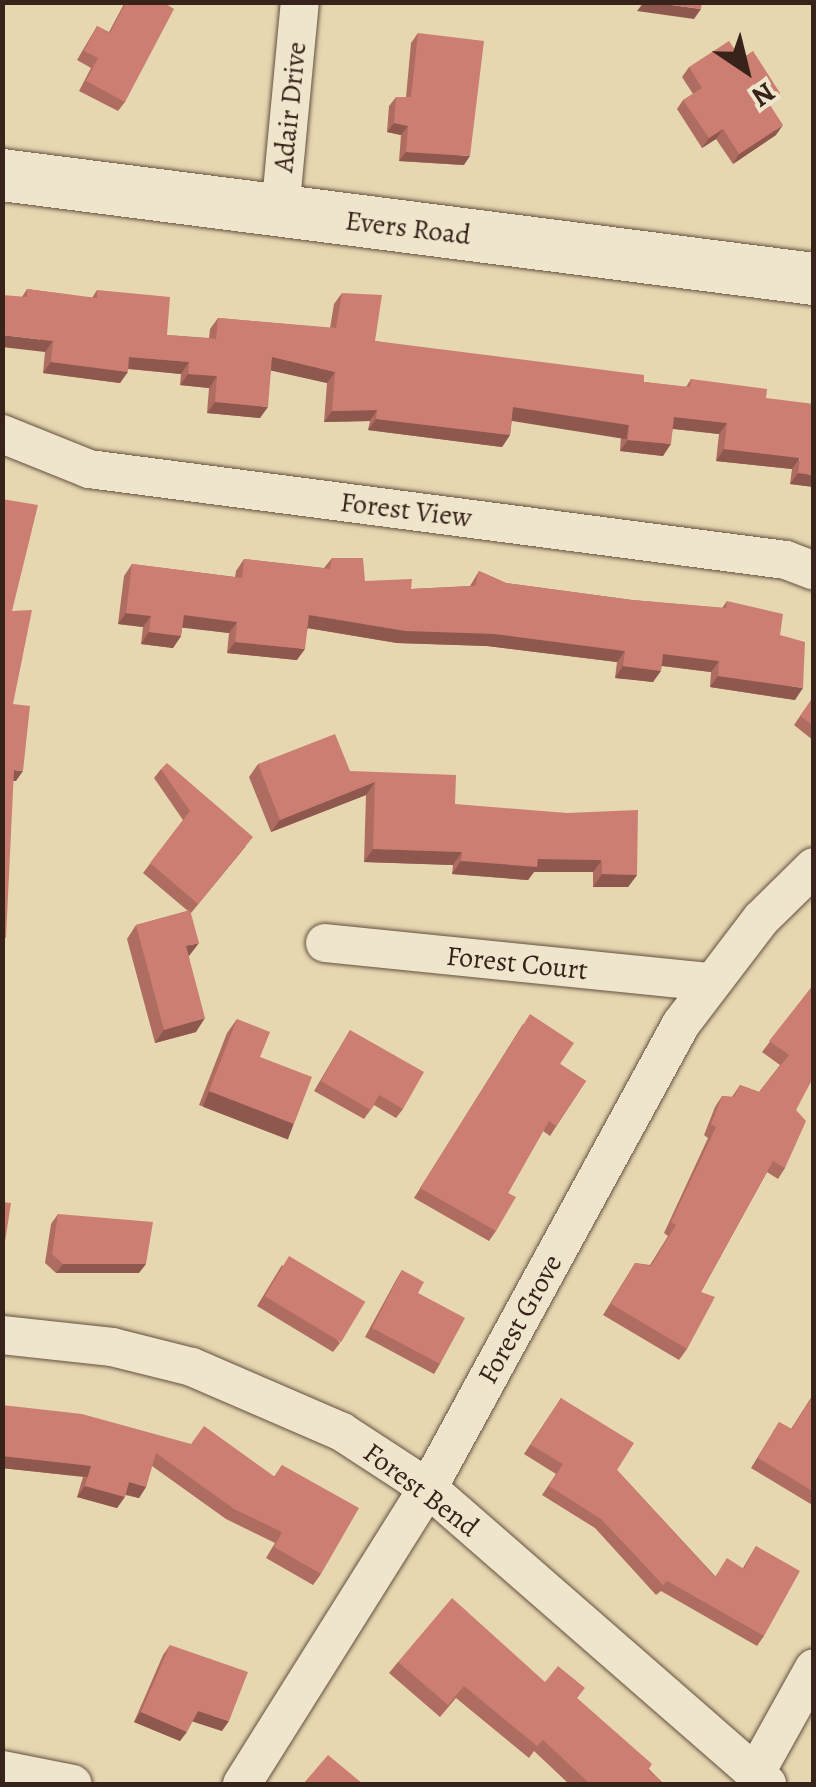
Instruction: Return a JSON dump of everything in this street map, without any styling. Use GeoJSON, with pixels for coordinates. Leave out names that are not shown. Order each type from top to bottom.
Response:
{"type":"FeatureCollection","features":[{"type":"Feature","properties":{"kind":"main road","name":"Evers Road"},"geometry":{"type":"LineString","coordinates":[[2,175],[814,279]]}},
{"type":"Feature","properties":{"kind":"street","name":"Adair Drive"},"geometry":{"type":"LineString","coordinates":[[280,212],[300,2]]}},
{"type":"Feature","properties":{"kind":"street","name":"Forest View"},"geometry":{"type":"LineString","coordinates":[[2,434],[89,469],[766,557],[814,571]]}},
{"type":"Feature","properties":{"kind":"street","name":"Forest Grove"},"geometry":{"type":"LineString","coordinates":[[242,1784],[428,1488],[710,982],[814,867]]}},
{"type":"Feature","properties":{"kind":"street","name":"Forest Court"},"geometry":{"type":"LineString","coordinates":[[325,943],[710,982]]}},
{"type":"Feature","properties":{"kind":"street","name":"Forest Bend"},"geometry":{"type":"LineString","coordinates":[[2,1335],[112,1347],[208,1373],[342,1432],[428,1488],[761,1780]]}},
{"type":"Feature","properties":{"kind":"street"},"geometry":{"type":"LineString","coordinates":[[761,1780],[814,1668]]}},
{"type":"Feature","properties":{"kind":"street"},"geometry":{"type":"LineString","coordinates":[[2,1770],[73,1784]]}},
{"type":"Feature","properties":{"kind":"building"},"geometry":{"type":"Polygon","coordinates":[[[126,2],[163,2],[174,9],[125,102],[86,81],[98,58],[84,51],[97,26],[110,33],[126,2]]]}},
{"type":"Feature","properties":{"kind":"building"},"geometry":{"type":"Polygon","coordinates":[[[649,2],[702,2],[701,9],[649,2]]]}},
{"type":"Feature","properties":{"kind":"building"},"geometry":{"type":"Polygon","coordinates":[[[418,33],[484,41],[470,156],[406,152],[408,126],[394,123],[396,97],[411,97],[418,33]]]}},
{"type":"Feature","properties":{"kind":"building"},"geometry":{"type":"Polygon","coordinates":[[[729,41],[741,59],[753,51],[780,93],[768,102],[783,125],[739,154],[723,129],[709,138],[683,100],[702,88],[689,67],[729,41]]]}},
{"type":"Feature","properties":{"kind":"building"},"geometry":{"type":"Polygon","coordinates":[[[27,289],[97,298],[97,290],[170,297],[167,335],[216,339],[218,318],[336,328],[342,293],[382,295],[375,341],[644,375],[644,382],[690,387],[691,379],[767,389],[766,398],[814,404],[814,475],[798,473],[800,458],[724,449],[727,423],[674,417],[671,444],[628,440],[629,425],[513,407],[510,435],[376,419],[377,410],[332,411],[335,372],[272,357],[268,407],[215,402],[217,376],[188,374],[189,362],[129,357],[128,372],[51,362],[53,341],[2,335],[2,295],[27,297],[27,289]]]}},
{"type":"Feature","properties":{"kind":"building"},"geometry":{"type":"Polygon","coordinates":[[[2,499],[38,505],[12,611],[32,610],[13,704],[30,706],[23,771],[14,770],[6,938],[2,937],[2,499]]]}},
{"type":"Feature","properties":{"kind":"building"},"geometry":{"type":"Polygon","coordinates":[[[332,558],[363,558],[365,581],[412,579],[411,589],[475,586],[479,571],[506,583],[726,608],[727,601],[783,614],[780,635],[805,642],[803,688],[718,676],[719,661],[663,654],[661,671],[623,666],[625,651],[495,634],[405,631],[309,615],[305,649],[235,642],[237,622],[184,615],[181,636],[149,632],[151,616],[126,613],[132,564],[242,578],[244,559],[330,569],[332,558]]]}},
{"type":"Feature","properties":{"kind":"building"},"geometry":{"type":"Polygon","coordinates":[[[814,696],[814,726],[800,716],[814,696]]]}},
{"type":"Feature","properties":{"kind":"building"},"geometry":{"type":"Polygon","coordinates":[[[335,734],[350,771],[456,775],[455,804],[567,813],[638,810],[637,875],[602,874],[602,860],[538,859],[537,867],[461,861],[462,852],[373,849],[375,782],[280,820],[258,764],[335,734]]]}},
{"type":"Feature","properties":{"kind":"building"},"geometry":{"type":"Polygon","coordinates":[[[167,763],[253,837],[198,904],[150,863],[190,811],[161,769],[167,763]]]}},
{"type":"Feature","properties":{"kind":"building"},"geometry":{"type":"Polygon","coordinates":[[[190,910],[199,943],[186,946],[205,1018],[164,1030],[136,925],[190,910]]]}},
{"type":"Feature","properties":{"kind":"building"},"geometry":{"type":"Polygon","coordinates":[[[814,984],[814,1076],[796,1110],[806,1121],[785,1168],[773,1161],[701,1292],[715,1297],[687,1349],[611,1304],[635,1263],[651,1266],[676,1225],[671,1222],[716,1127],[711,1124],[722,1096],[734,1097],[740,1085],[759,1092],[789,1055],[769,1041],[814,984]]]}},
{"type":"Feature","properties":{"kind":"building"},"geometry":{"type":"Polygon","coordinates":[[[530,1014],[574,1043],[560,1064],[586,1081],[556,1126],[549,1121],[508,1193],[516,1197],[496,1231],[420,1188],[530,1014]]]}},
{"type":"Feature","properties":{"kind":"building"},"geometry":{"type":"Polygon","coordinates":[[[237,1019],[270,1032],[260,1057],[312,1077],[294,1124],[209,1091],[237,1019]]]}},
{"type":"Feature","properties":{"kind":"building"},"geometry":{"type":"Polygon","coordinates":[[[350,1030],[424,1072],[403,1109],[379,1095],[371,1110],[321,1081],[350,1030]]]}},
{"type":"Feature","properties":{"kind":"building"},"geometry":{"type":"Polygon","coordinates":[[[2,1202],[11,1203],[4,1248],[2,1248],[2,1202]]]}},
{"type":"Feature","properties":{"kind":"building"},"geometry":{"type":"Polygon","coordinates":[[[58,1214],[153,1222],[146,1264],[63,1264],[52,1254],[58,1214]]]}},
{"type":"Feature","properties":{"kind":"building"},"geometry":{"type":"Polygon","coordinates":[[[289,1256],[365,1302],[341,1342],[265,1296],[289,1256]]]}},
{"type":"Feature","properties":{"kind":"building"},"geometry":{"type":"Polygon","coordinates":[[[402,1270],[424,1282],[418,1293],[465,1318],[440,1364],[372,1328],[402,1270]]]}},
{"type":"Feature","properties":{"kind":"building"},"geometry":{"type":"Polygon","coordinates":[[[814,1394],[814,1492],[758,1458],[779,1422],[792,1429],[814,1394]]]}},
{"type":"Feature","properties":{"kind":"building"},"geometry":{"type":"Polygon","coordinates":[[[561,1398],[634,1443],[617,1470],[715,1577],[727,1558],[744,1569],[756,1546],[800,1571],[764,1636],[667,1581],[663,1585],[601,1519],[549,1486],[563,1464],[531,1445],[561,1398]]]}},
{"type":"Feature","properties":{"kind":"building"},"geometry":{"type":"Polygon","coordinates":[[[2,1405],[82,1414],[191,1444],[204,1426],[275,1477],[282,1465],[359,1508],[321,1574],[274,1547],[282,1532],[234,1509],[156,1453],[146,1487],[129,1482],[125,1497],[85,1486],[91,1466],[2,1456],[2,1405]]]}},
{"type":"Feature","properties":{"kind":"building"},"geometry":{"type":"Polygon","coordinates":[[[452,1598],[545,1682],[558,1666],[585,1688],[577,1698],[652,1764],[648,1770],[664,1784],[590,1784],[543,1740],[537,1746],[464,1686],[448,1705],[398,1662],[452,1598]]]}},
{"type":"Feature","properties":{"kind":"building"},"geometry":{"type":"Polygon","coordinates":[[[170,1645],[248,1672],[229,1721],[198,1711],[187,1732],[141,1712],[170,1645]]]}},
{"type":"Feature","properties":{"kind":"building"},"geometry":{"type":"Polygon","coordinates":[[[328,1755],[363,1784],[303,1784],[328,1755]]]}}]}
